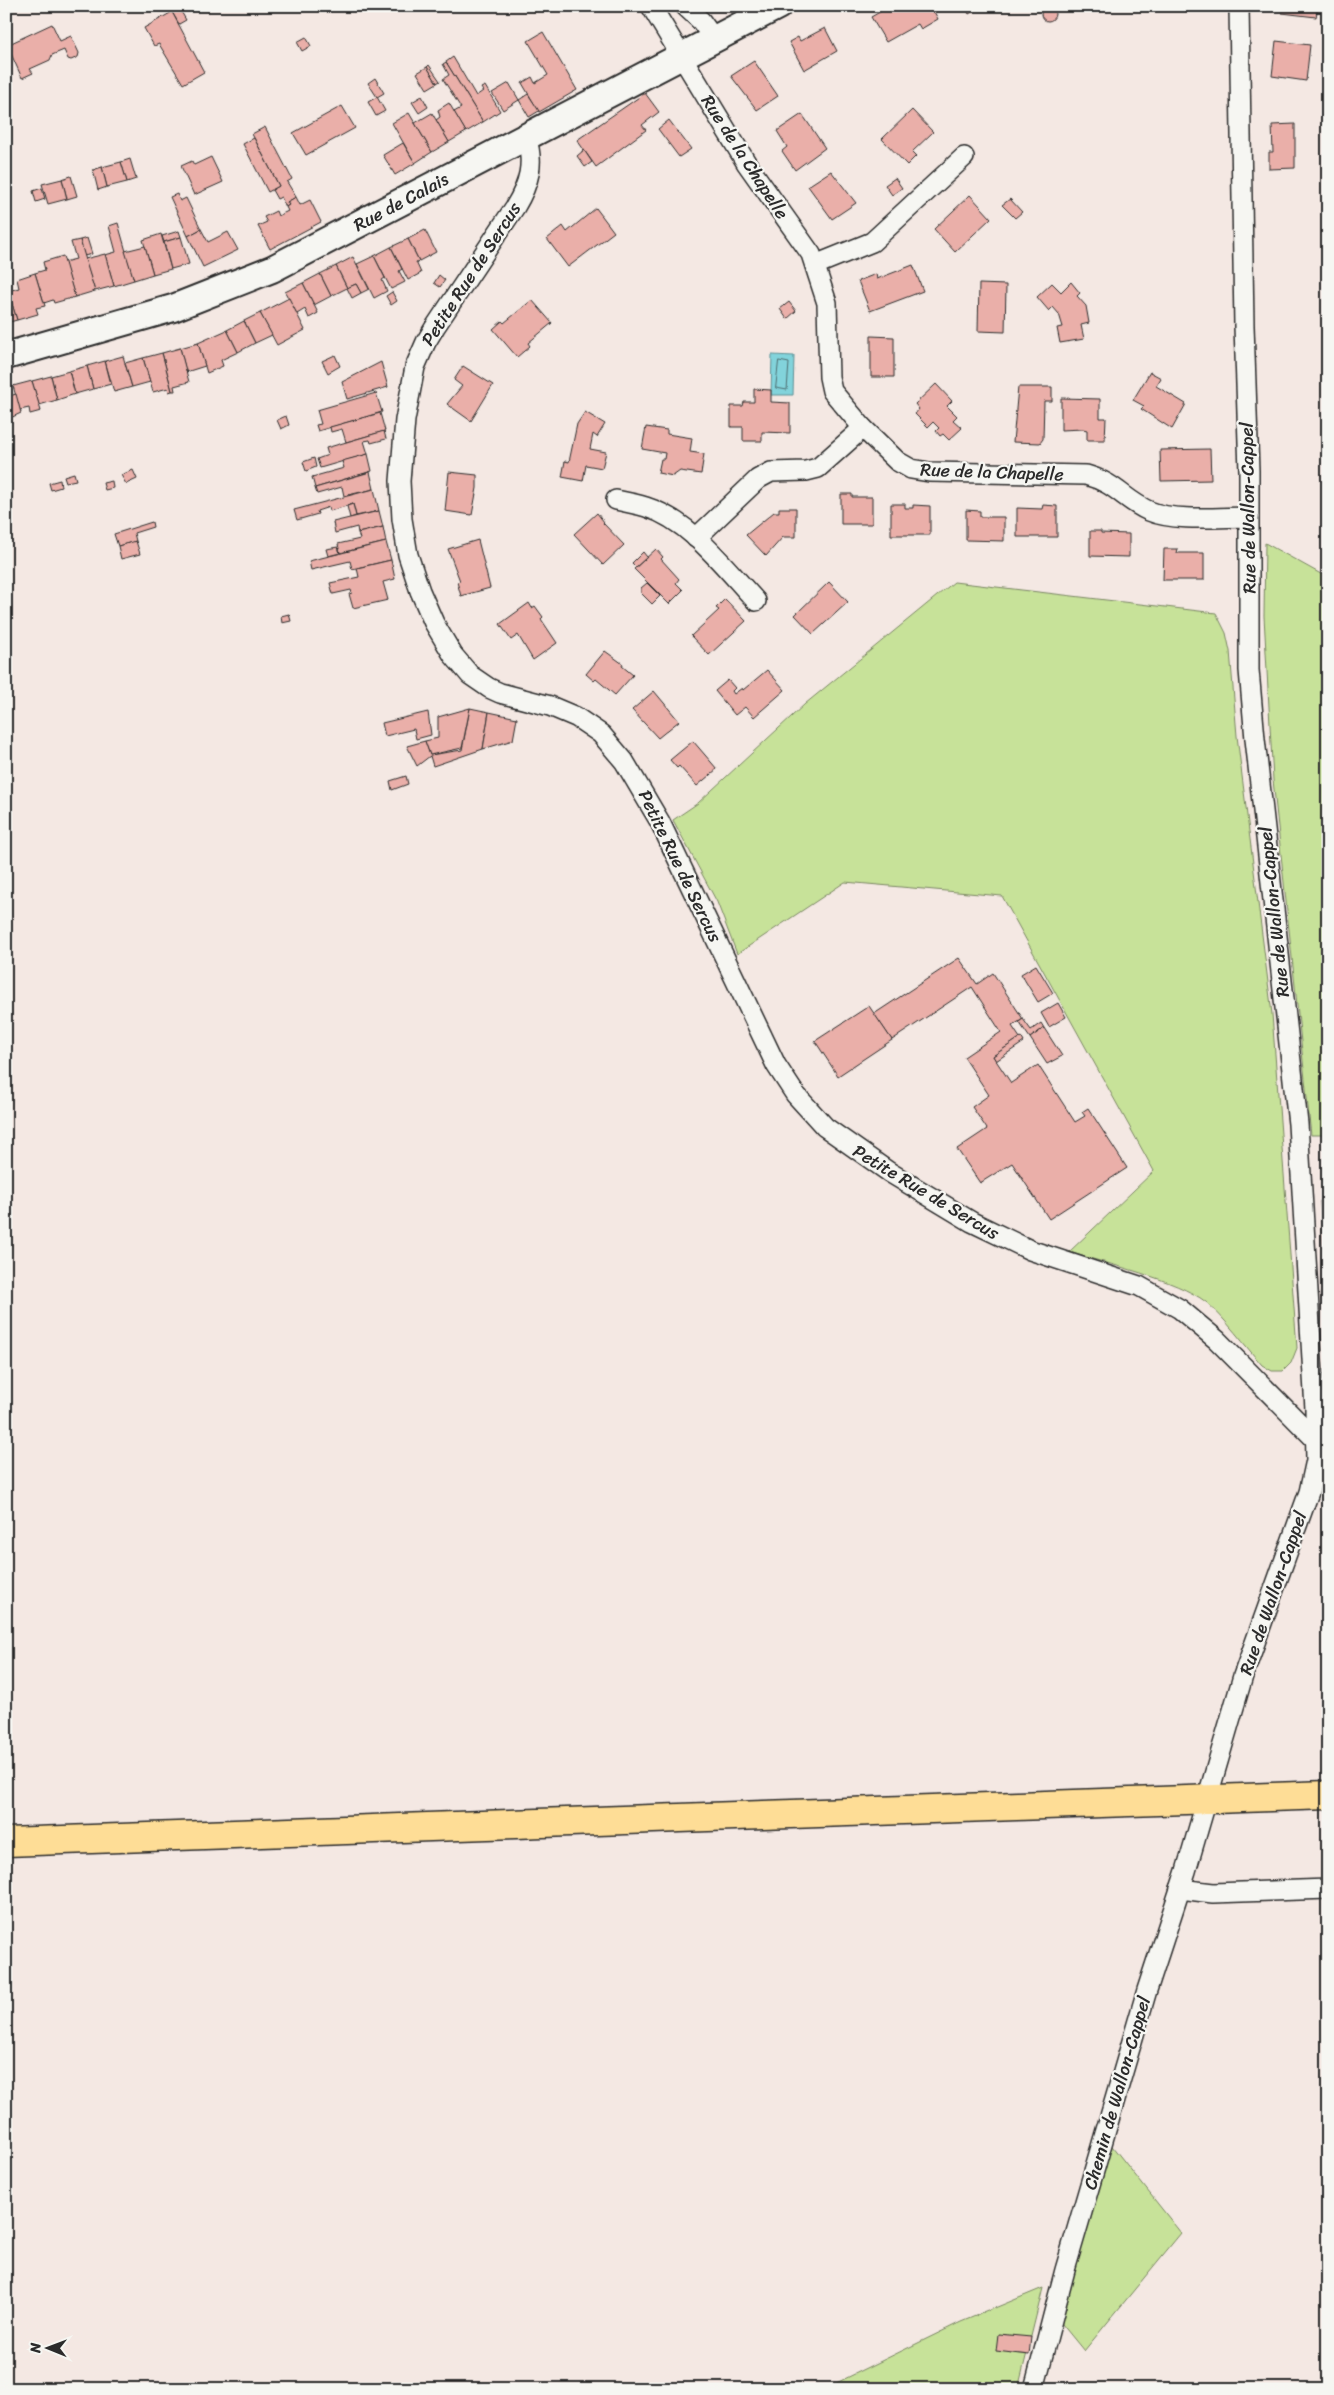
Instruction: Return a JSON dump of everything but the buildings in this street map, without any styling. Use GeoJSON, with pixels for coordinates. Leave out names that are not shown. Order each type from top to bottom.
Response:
{"type":"FeatureCollection","features":[{"type":"Feature","properties":{"kind":"main road"},"geometry":{"type":"LineString","coordinates":[[6,1842],[1328,1795]]}},
{"type":"Feature","properties":{"kind":"street","name":"Rue de la Chapelle"},"geometry":{"type":"LineString","coordinates":[[651,6],[747,164],[779,211],[805,244],[815,265],[827,303],[830,384],[836,396],[864,428],[898,461],[919,471],[1086,475],[1108,483],[1157,514],[1249,517]]}},
{"type":"Feature","properties":{"kind":"street"},"geometry":{"type":"LineString","coordinates":[[685,6],[701,21],[714,39]]}},
{"type":"Feature","properties":{"kind":"street","name":"Rue de Calais"},"geometry":{"type":"LineString","coordinates":[[6,356],[158,312],[234,285],[307,252],[778,6]]}},
{"type":"Feature","properties":{"kind":"street","name":"Rue de Wallon-Cappel"},"geometry":{"type":"LineString","coordinates":[[1207,1799],[1259,1627],[1312,1482],[1316,1460],[1322,1446],[1298,1124],[1253,719],[1249,656],[1249,517],[1239,6]]}},
{"type":"Feature","properties":{"kind":"street","name":"Petite Rue de Sercus"},"geometry":{"type":"LineString","coordinates":[[526,136],[531,166],[526,188],[426,342],[416,367],[409,399],[400,481],[404,539],[420,591],[444,641],[460,664],[480,682],[500,692],[550,706],[576,717],[601,734],[624,761],[660,822],[776,1065],[795,1094],[826,1127],[889,1172],[1001,1238],[1030,1250],[1122,1279],[1167,1300],[1218,1340],[1322,1446]]}},
{"type":"Feature","properties":{"kind":"street"},"geometry":{"type":"LineString","coordinates":[[815,265],[872,242],[964,157]]}},
{"type":"Feature","properties":{"kind":"street"},"geometry":{"type":"LineString","coordinates":[[696,538],[758,479],[771,472],[806,472],[818,468],[864,428]]}},
{"type":"Feature","properties":{"kind":"street"},"geometry":{"type":"LineString","coordinates":[[616,500],[647,507],[659,512],[696,538],[756,601]]}},
{"type":"Feature","properties":{"kind":"street","name":"Chemin de Wallon-Cappel"},"geometry":{"type":"LineString","coordinates":[[1034,2389],[1160,1945],[1180,1890],[1207,1799]]}},
{"type":"Feature","properties":{"kind":"street"},"geometry":{"type":"LineString","coordinates":[[1180,1890],[1213,1893],[1328,1889]]}},
{"type":"Feature","properties":{"kind":"green space"},"geometry":{"type":"Polygon","coordinates":[[[1265,543],[1328,578],[1328,1135],[1311,1135],[1273,780],[1264,616],[1265,543]]]}},
{"type":"Feature","properties":{"kind":"green space"},"geometry":{"type":"Polygon","coordinates":[[[954,582],[1216,613],[1226,633],[1230,651],[1237,736],[1272,1014],[1297,1348],[1291,1363],[1283,1371],[1272,1371],[1262,1365],[1221,1316],[1206,1302],[1193,1294],[1159,1279],[1069,1252],[1154,1171],[1002,896],[845,882],[737,954],[717,902],[673,820],[698,803],[805,704],[954,582]]]}},
{"type":"Feature","properties":{"kind":"green space"},"geometry":{"type":"Polygon","coordinates":[[[1112,2146],[1181,2233],[1084,2351],[1057,2318],[1094,2190],[1112,2146]]]}},
{"type":"Feature","properties":{"kind":"green space"},"geometry":{"type":"Polygon","coordinates":[[[1043,2288],[1018,2389],[824,2389],[961,2322],[1043,2288]]]}},
{"type":"Feature","properties":{"kind":"water"},"geometry":{"type":"Polygon","coordinates":[[[772,355],[794,356],[793,395],[771,395],[772,355]]]}}]}
